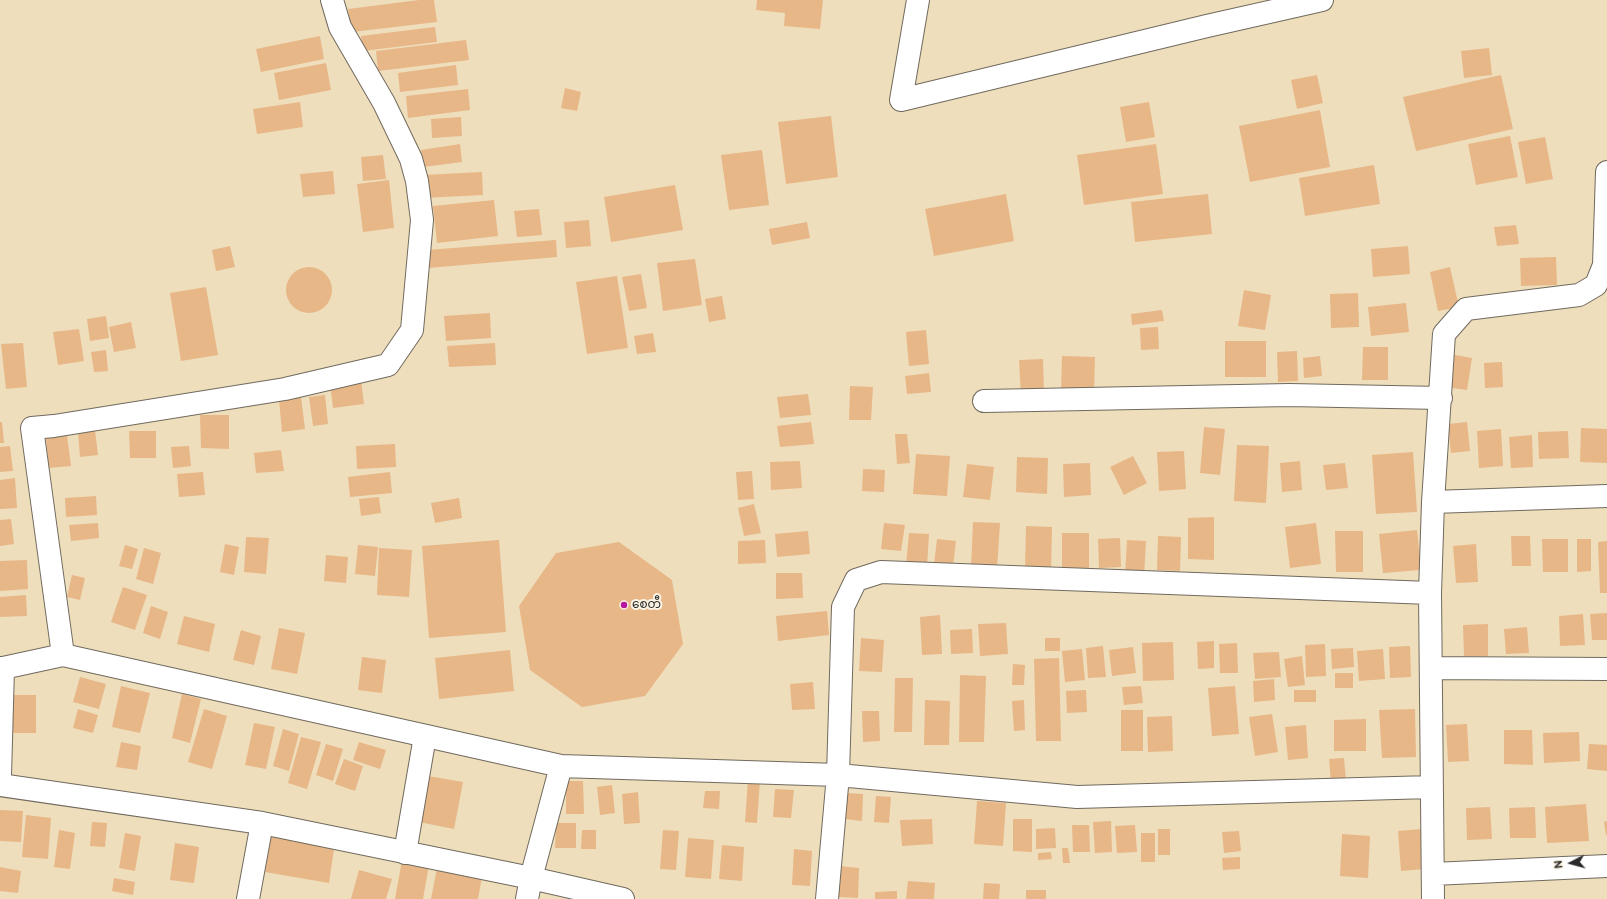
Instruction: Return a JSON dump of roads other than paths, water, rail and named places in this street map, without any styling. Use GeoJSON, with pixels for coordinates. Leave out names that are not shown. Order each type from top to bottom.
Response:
{"type":"FeatureCollection","features":[{"type":"Feature","properties":{"kind":"street"},"geometry":{"type":"LineString","coordinates":[[62,655],[32,428],[54,426],[285,389],[388,365],[412,330],[422,220],[417,181],[411,159],[384,103],[340,26],[332,0]]}},
{"type":"Feature","properties":{"kind":"street"},"geometry":{"type":"LineString","coordinates":[[918,0],[901,100],[1207,26],[1322,0]]}},
{"type":"Feature","properties":{"kind":"street"},"geometry":{"type":"LineString","coordinates":[[1433,899],[1430,594],[1433,502],[1444,334],[1466,309],[1579,296],[1602,288],[1607,172]]}},
{"type":"Feature","properties":{"kind":"street"},"geometry":{"type":"LineString","coordinates":[[984,401],[1289,395],[1441,398]]}},
{"type":"Feature","properties":{"kind":"street"},"geometry":{"type":"LineString","coordinates":[[1433,502],[1607,496]]}},
{"type":"Feature","properties":{"kind":"street"},"geometry":{"type":"LineString","coordinates":[[827,899],[838,775],[843,607],[856,580],[881,572],[1430,594]]}},
{"type":"Feature","properties":{"kind":"street"},"geometry":{"type":"LineString","coordinates":[[0,776],[2,668],[62,655],[561,766],[838,775],[1077,797],[1431,787]]}},
{"type":"Feature","properties":{"kind":"street"},"geometry":{"type":"LineString","coordinates":[[1431,668],[1607,670]]}},
{"type":"Feature","properties":{"kind":"street"},"geometry":{"type":"LineString","coordinates":[[405,853],[425,736]]}},
{"type":"Feature","properties":{"kind":"street"},"geometry":{"type":"LineString","coordinates":[[529,889],[561,766]]}},
{"type":"Feature","properties":{"kind":"street"},"geometry":{"type":"LineString","coordinates":[[0,785],[262,824],[405,853],[529,889],[623,899]]}},
{"type":"Feature","properties":{"kind":"street"},"geometry":{"type":"LineString","coordinates":[[248,899],[262,824]]}},
{"type":"Feature","properties":{"kind":"street"},"geometry":{"type":"LineString","coordinates":[[1433,874],[1607,866]]}},
{"type":"Feature","properties":{"kind":"place","name":"စေတီ"},"geometry":{"type":"Point","coordinates":[624,605]}}]}
